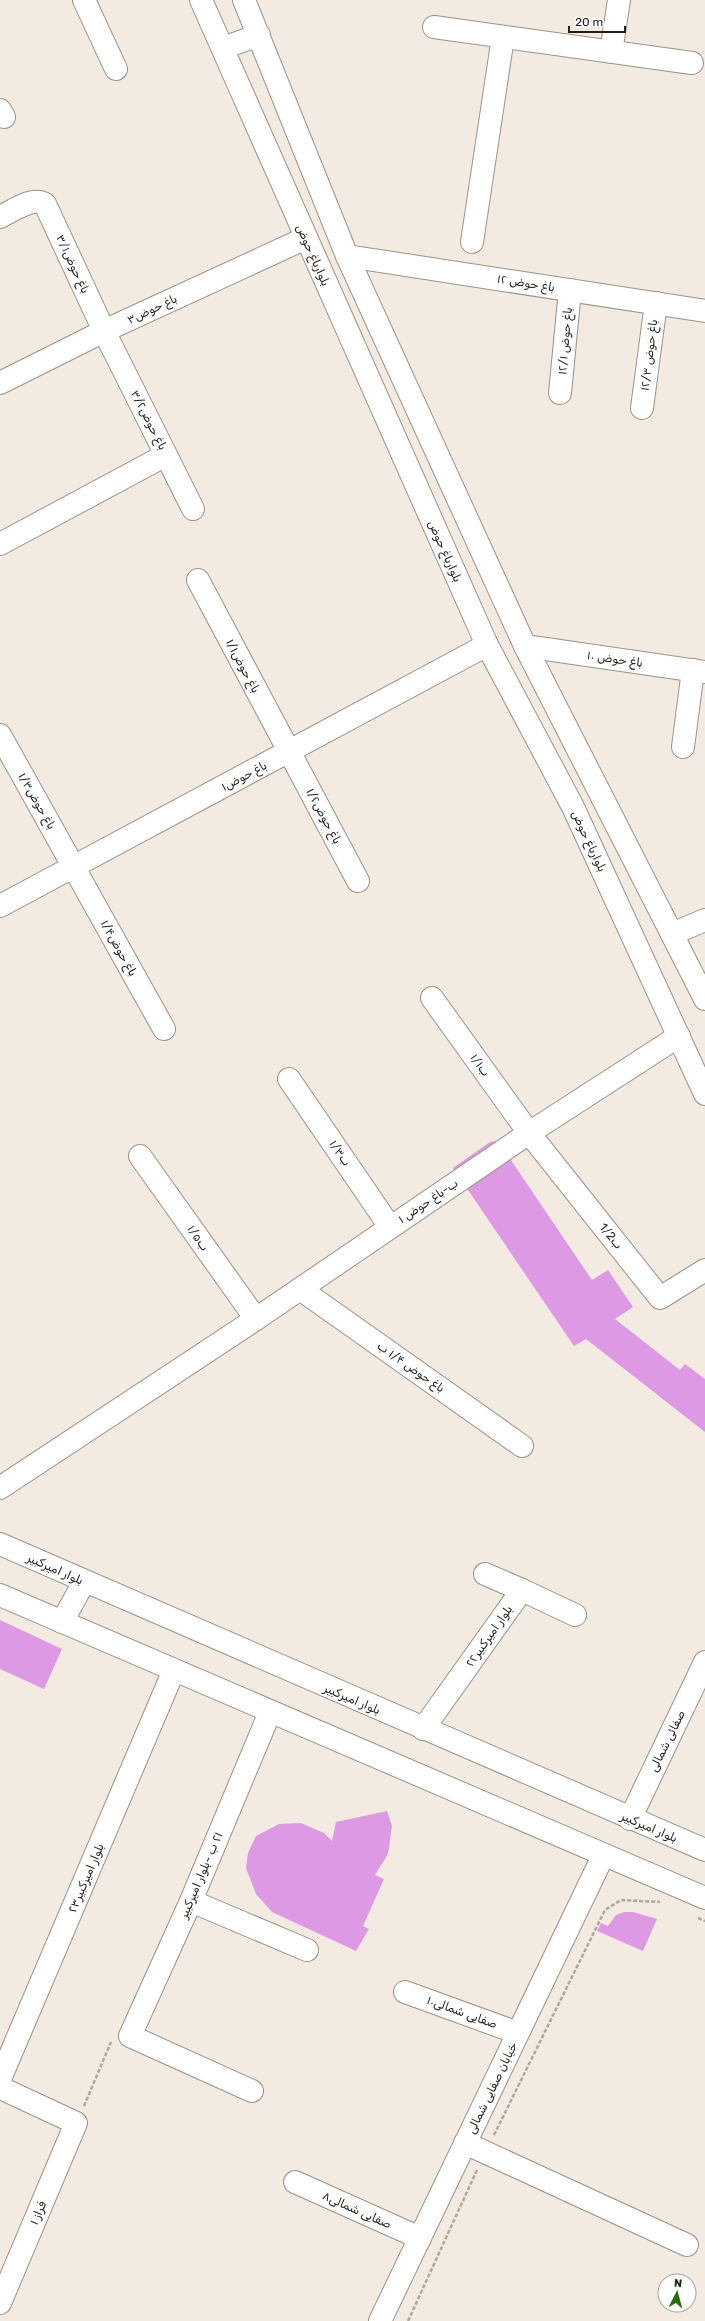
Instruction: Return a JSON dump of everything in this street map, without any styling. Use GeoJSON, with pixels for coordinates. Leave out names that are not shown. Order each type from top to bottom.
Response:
{"type":"FeatureCollection","features":[{"type":"Feature","properties":{"kind":"street"},"geometry":{"type":"LineString","coordinates":[[84,0],[116,69]]}},
{"type":"Feature","properties":{"kind":"street","name":"بلوارباغ حوض"},"geometry":{"type":"LineString","coordinates":[[201,0],[487,645],[565,793],[705,1094]]}},
{"type":"Feature","properties":{"kind":"street"},"geometry":{"type":"LineString","coordinates":[[244,0],[260,35],[347,256],[525,646],[593,776],[705,999]]}},
{"type":"Feature","properties":{"kind":"street"},"geometry":{"type":"LineString","coordinates":[[611,52],[619,0]]}},
{"type":"Feature","properties":{"kind":"street"},"geometry":{"type":"LineString","coordinates":[[434,27],[692,64]]}},
{"type":"Feature","properties":{"kind":"street"},"geometry":{"type":"LineString","coordinates":[[223,48],[260,35]]}},
{"type":"Feature","properties":{"kind":"street"},"geometry":{"type":"LineString","coordinates":[[472,242],[503,37]]}},
{"type":"Feature","properties":{"kind":"street","name":"باغ حوض۳/۱"},"geometry":{"type":"LineString","coordinates":[[0,217],[33,201],[40,200],[45,204],[104,331]]}},
{"type":"Feature","properties":{"kind":"street","name":"باغ حوض۳"},"geometry":{"type":"LineString","coordinates":[[0,383],[104,331],[306,238]]}},
{"type":"Feature","properties":{"kind":"street","name":"۱۲ باغ حوض"},"geometry":{"type":"LineString","coordinates":[[347,256],[705,310]]}},
{"type":"Feature","properties":{"kind":"street","name":"۱۲/۱ باغ حوض"},"geometry":{"type":"LineString","coordinates":[[560,393],[570,290]]}},
{"type":"Feature","properties":{"kind":"street","name":"۱۲/۳ باغ حوض"},"geometry":{"type":"LineString","coordinates":[[642,408],[656,303]]}},
{"type":"Feature","properties":{"kind":"street","name":"باغ حوض۳/۲"},"geometry":{"type":"LineString","coordinates":[[104,331],[193,509]]}},
{"type":"Feature","properties":{"kind":"street"},"geometry":{"type":"LineString","coordinates":[[0,544],[166,454]]}},
{"type":"Feature","properties":{"kind":"street","name":"باغ حوض۱/۱"},"geometry":{"type":"LineString","coordinates":[[198,580],[289,751]]}},
{"type":"Feature","properties":{"kind":"street","name":"باغ حوض۱"},"geometry":{"type":"LineString","coordinates":[[0,906],[487,645]]}},
{"type":"Feature","properties":{"kind":"street","name":"۱۰ باغ حوض"},"geometry":{"type":"LineString","coordinates":[[525,646],[699,671]]}},
{"type":"Feature","properties":{"kind":"street"},"geometry":{"type":"LineString","coordinates":[[683,747],[699,671]]}},
{"type":"Feature","properties":{"kind":"street","name":"باغ حوض۱/۳"},"geometry":{"type":"LineString","coordinates":[[0,736],[75,867]]}},
{"type":"Feature","properties":{"kind":"street","name":"باغ حوض۱/۲"},"geometry":{"type":"LineString","coordinates":[[289,751],[358,881]]}},
{"type":"Feature","properties":{"kind":"street"},"geometry":{"type":"LineString","coordinates":[[565,793],[593,776]]}},
{"type":"Feature","properties":{"kind":"street","name":"باغ حوض۱/۴"},"geometry":{"type":"LineString","coordinates":[[75,867],[164,1029]]}},
{"type":"Feature","properties":{"kind":"street"},"geometry":{"type":"LineString","coordinates":[[672,934],[705,920]]}},
{"type":"Feature","properties":{"kind":"street","name":"ب۱/۱"},"geometry":{"type":"LineString","coordinates":[[432,998],[529,1133]]}},
{"type":"Feature","properties":{"kind":"street","name":"۱ ب-باغ حوض"},"geometry":{"type":"LineString","coordinates":[[0,1488],[178,1369],[256,1319],[529,1133],[679,1036]]}},
{"type":"Feature","properties":{"kind":"street","name":"ب۱/۳"},"geometry":{"type":"LineString","coordinates":[[289,1080],[390,1227]]}},
{"type":"Feature","properties":{"kind":"street","name":"1/2ب"},"geometry":{"type":"LineString","coordinates":[[529,1133],[660,1298],[705,1270]]}},
{"type":"Feature","properties":{"kind":"street","name":"ب۱/۵"},"geometry":{"type":"LineString","coordinates":[[140,1156],[256,1319]]}},
{"type":"Feature","properties":{"kind":"street","name":"باغ حوض ۱/۴ ب"},"geometry":{"type":"LineString","coordinates":[[300,1289],[522,1446]]}},
{"type":"Feature","properties":{"kind":"street","name":"بلوار امیرکبیر"},"geometry":{"type":"LineString","coordinates":[[0,1544],[84,1582],[630,1819],[705,1850]]}},
{"type":"Feature","properties":{"kind":"street"},"geometry":{"type":"LineString","coordinates":[[485,1574],[575,1616]]}},
{"type":"Feature","properties":{"kind":"street"},"geometry":{"type":"LineString","coordinates":[[62,1622],[84,1582]]}},
{"type":"Feature","properties":{"kind":"street","name":"بلوار امیرکبیر۲۲"},"geometry":{"type":"LineString","coordinates":[[423,1729],[522,1590]]}},
{"type":"Feature","properties":{"kind":"street"},"geometry":{"type":"LineString","coordinates":[[0,1595],[603,1856],[705,1898]]}},
{"type":"Feature","properties":{"kind":"street","name":"صفائی شمالی"},"geometry":{"type":"LineString","coordinates":[[630,1819],[705,1662]]}},
{"type":"Feature","properties":{"kind":"street","name":"۲۳بلوار امیرکبیر"},"geometry":{"type":"LineString","coordinates":[[76,2123],[6,2090],[2,2086],[0,2079],[174,1670]]}},
{"type":"Feature","properties":{"kind":"street","name":"٢١ ب -بلوار امیرکبیر"},"geometry":{"type":"LineString","coordinates":[[130,2036],[191,1901],[270,1712]]}},
{"type":"Feature","properties":{"kind":"street","name":"خیابان صفایی شمالی"},"geometry":{"type":"LineString","coordinates":[[380,2321],[603,1856]]}},
{"type":"Feature","properties":{"kind":"street"},"geometry":{"type":"LineString","coordinates":[[191,1901],[307,1950]]}},
{"type":"Feature","properties":{"kind":"street","name":"صفایی شمالی۱۰"},"geometry":{"type":"LineString","coordinates":[[405,1992],[518,2033]]}},
{"type":"Feature","properties":{"kind":"street"},"geometry":{"type":"LineString","coordinates":[[130,2036],[252,2091]]}},
{"type":"Feature","properties":{"kind":"street","name":"فراز ۱"},"geometry":{"type":"LineString","coordinates":[[0,2303],[76,2123]]}},
{"type":"Feature","properties":{"kind":"street"},"geometry":{"type":"LineString","coordinates":[[465,2144],[687,2245]]}},
{"type":"Feature","properties":{"kind":"street","name":"صفایی شمالی۸"},"geometry":{"type":"LineString","coordinates":[[295,2182],[420,2238]]}},
{"type":"Feature","properties":{"kind":"path"},"geometry":{"type":"LineString","coordinates":[[408,2321],[485,2153],[605,1910],[621,1900],[659,1902],[666,1905]]}},
{"type":"Feature","properties":{"kind":"path"},"geometry":{"type":"LineString","coordinates":[[692,1916],[705,1921]]}},
{"type":"Feature","properties":{"kind":"path"},"geometry":{"type":"LineString","coordinates":[[76,2123],[115,2031],[130,2036]]}},
{"type":"Feature","properties":{"kind":"building"},"geometry":{"type":"Polygon","coordinates":[[[498,1141],[592,1280],[608,1270],[633,1307],[615,1319],[680,1370],[685,1364],[705,1379],[705,1432],[586,1339],[574,1346],[453,1168],[490,1142],[498,1141]]]}},
{"type":"Feature","properties":{"kind":"building"},"geometry":{"type":"Polygon","coordinates":[[[0,1620],[62,1649],[44,1689],[0,1669],[0,1620]]]}},
{"type":"Feature","properties":{"kind":"building"},"geometry":{"type":"Polygon","coordinates":[[[387,1811],[392,1826],[388,1854],[375,1875],[384,1879],[363,1926],[369,1929],[356,1951],[272,1912],[256,1894],[246,1868],[248,1853],[256,1836],[279,1824],[301,1823],[324,1833],[332,1841],[336,1822],[387,1811]]]}},
{"type":"Feature","properties":{"kind":"building"},"geometry":{"type":"Polygon","coordinates":[[[624,1912],[633,1912],[657,1919],[643,1951],[597,1931],[601,1923],[608,1926],[616,1915],[624,1912]]]}}]}
